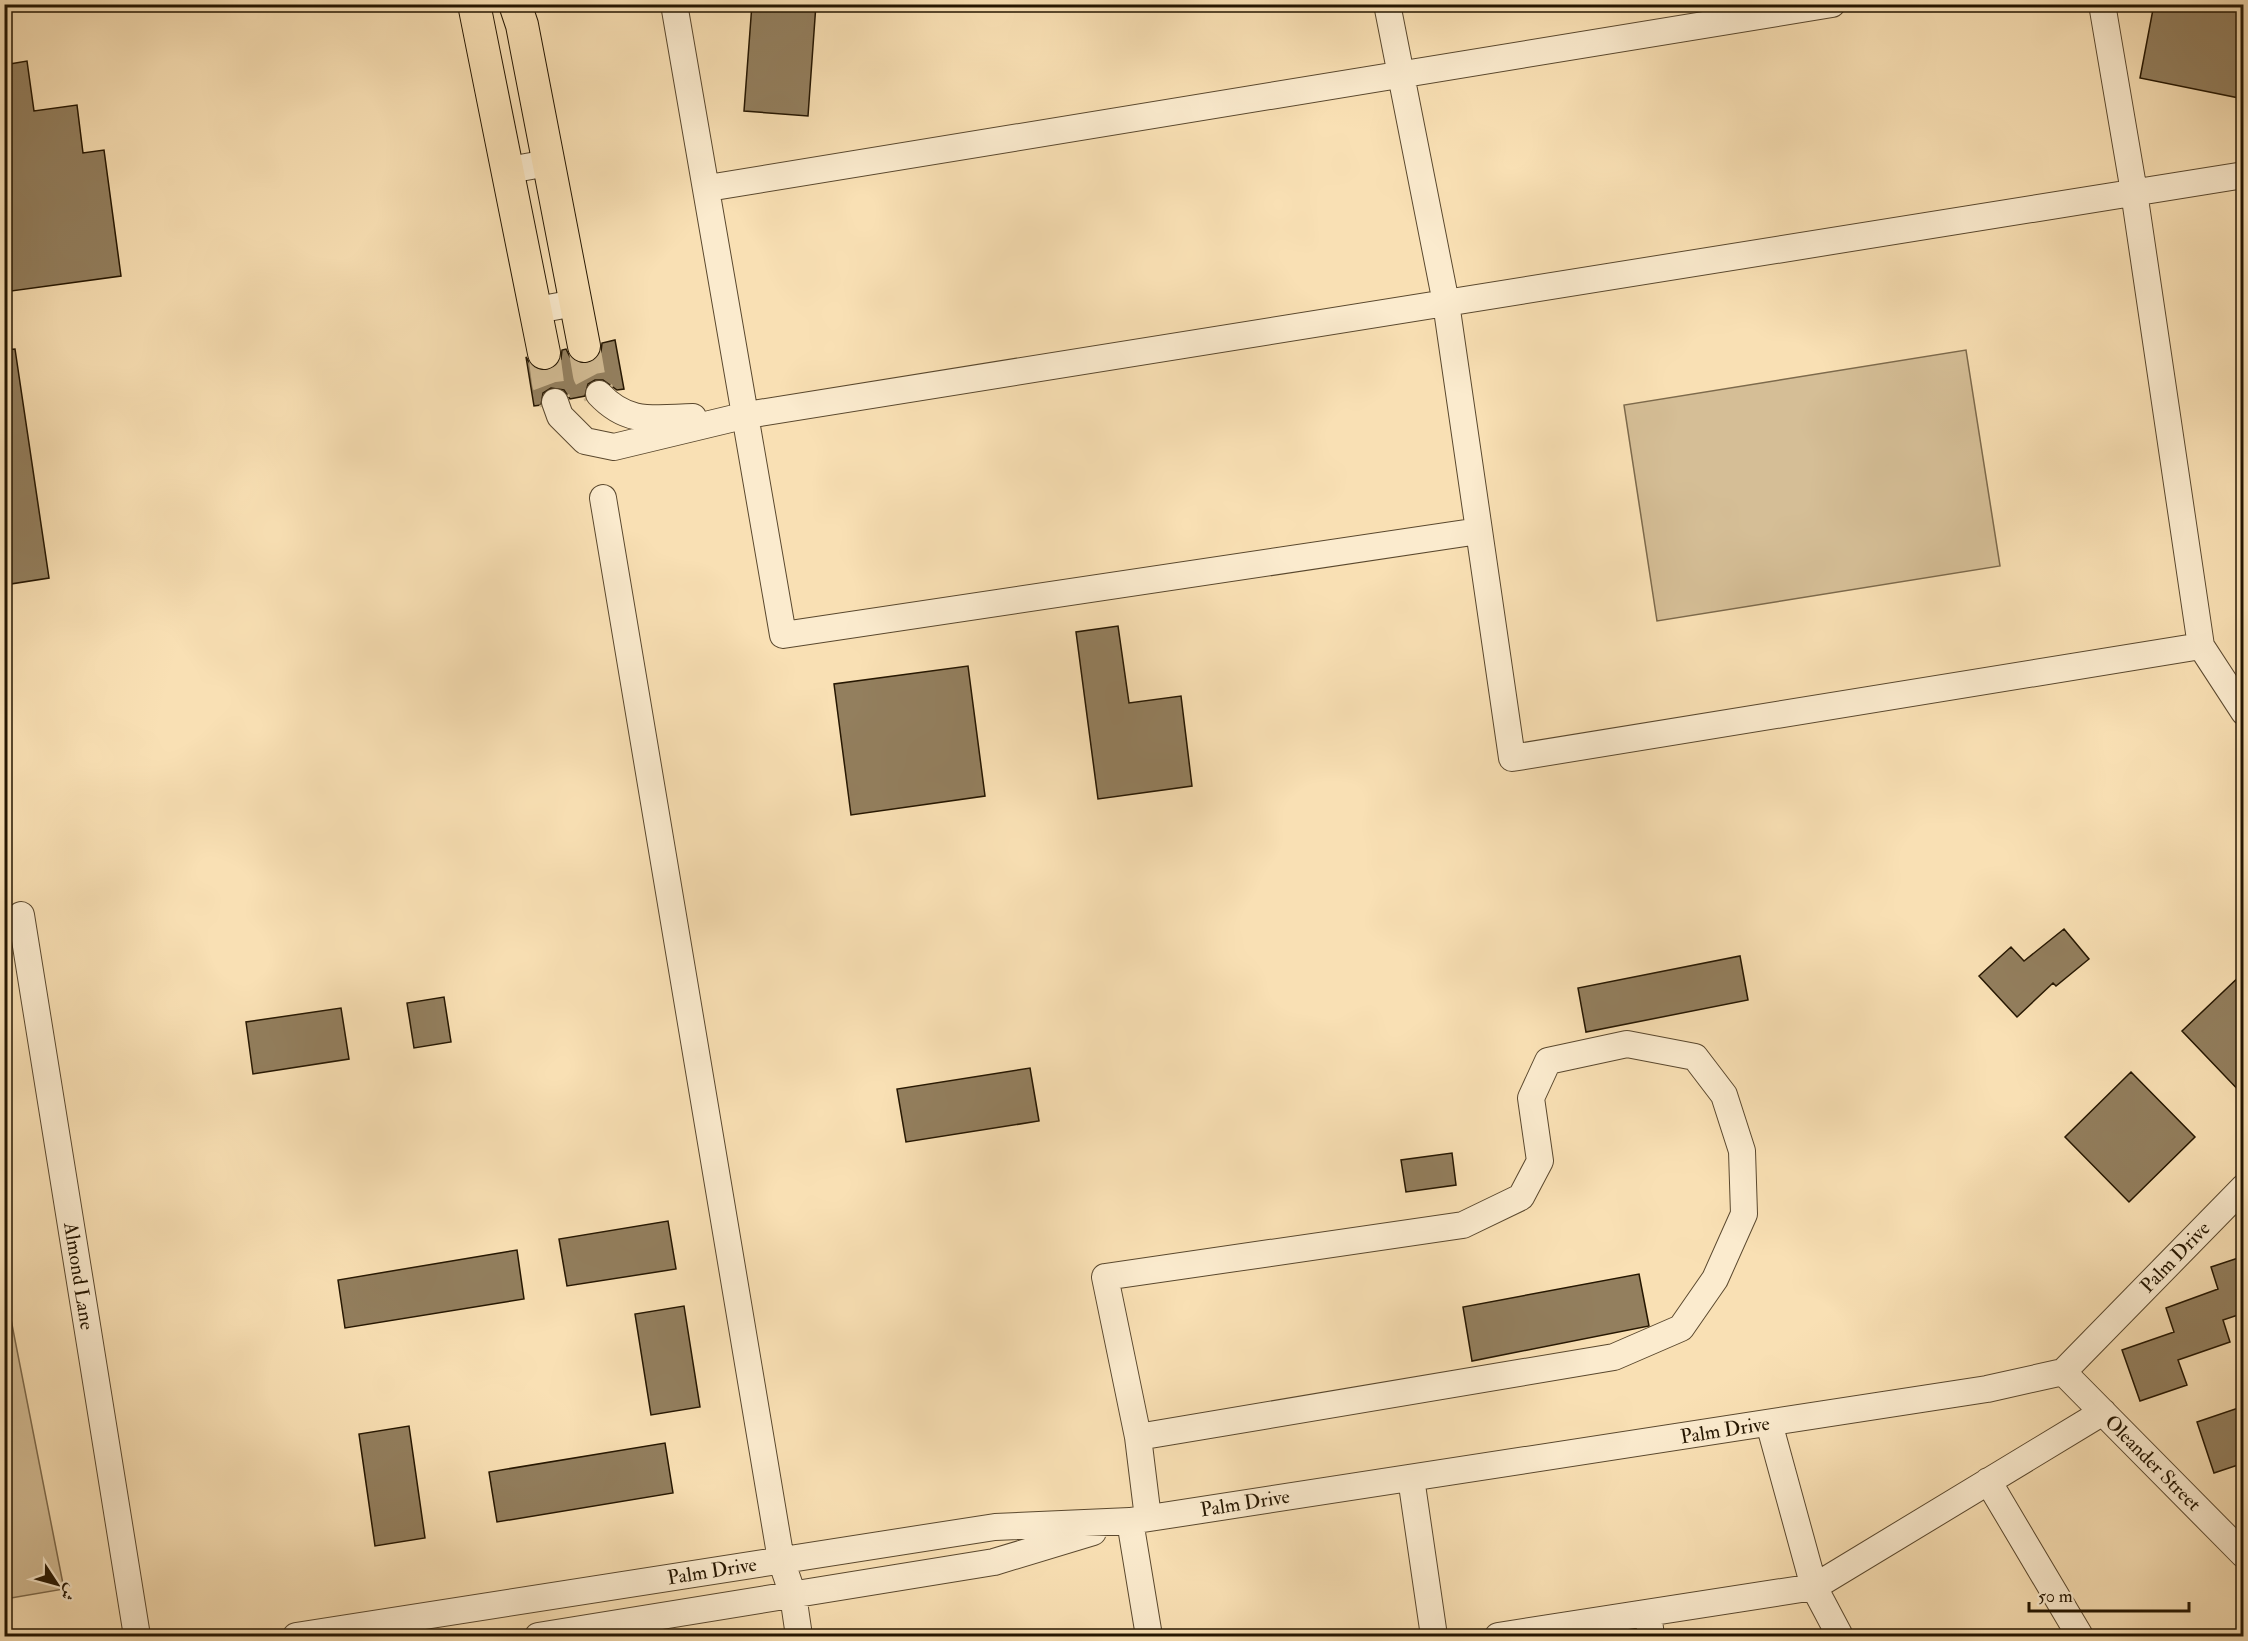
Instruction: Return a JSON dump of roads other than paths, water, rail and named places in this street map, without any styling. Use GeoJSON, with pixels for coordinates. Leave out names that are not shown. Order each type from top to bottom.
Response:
{"type":"FeatureCollection","features":[{"type":"Feature","properties":{"kind":"main road"},"geometry":{"type":"LineString","coordinates":[[474,4],[544,353]]}},
{"type":"Feature","properties":{"kind":"main road"},"geometry":{"type":"LineString","coordinates":[[515,4],[522,25],[584,346]]}},
{"type":"Feature","properties":{"kind":"street"},"geometry":{"type":"LineString","coordinates":[[674,4],[708,188],[783,635],[1479,531]]}},
{"type":"Feature","properties":{"kind":"street"},"geometry":{"type":"LineString","coordinates":[[1387,4],[1446,303],[1512,758],[2201,646]]}},
{"type":"Feature","properties":{"kind":"street"},"geometry":{"type":"LineString","coordinates":[[708,188],[1399,73],[1832,4]]}},
{"type":"Feature","properties":{"kind":"street"},"geometry":{"type":"LineString","coordinates":[[2102,4],[2134,192],[2201,646],[2244,712]]}},
{"type":"Feature","properties":{"kind":"street"},"geometry":{"type":"LineString","coordinates":[[509,170],[548,162]]}},
{"type":"Feature","properties":{"kind":"street"},"geometry":{"type":"LineString","coordinates":[[555,402],[560,416],[585,441],[614,447],[747,415],[2244,174]]}},
{"type":"Feature","properties":{"kind":"street"},"geometry":{"type":"LineString","coordinates":[[537,310],[575,303]]}},
{"type":"Feature","properties":{"kind":"street"},"geometry":{"type":"LineString","coordinates":[[599,394],[609,405],[635,418],[747,415]]}},
{"type":"Feature","properties":{"kind":"street"},"geometry":{"type":"LineString","coordinates":[[603,498],[781,1560],[793,1595],[799,1636]]}},
{"type":"Feature","properties":{"kind":"street","name":"Almond Lane"},"geometry":{"type":"LineString","coordinates":[[21,915],[137,1636]]}},
{"type":"Feature","properties":{"kind":"street"},"geometry":{"type":"LineString","coordinates":[[1138,1437],[1614,1358],[1681,1328],[1715,1279],[1744,1214],[1742,1151],[1724,1095],[1695,1057],[1628,1044],[1548,1061],[1531,1098],[1540,1161],[1521,1197],[1463,1225],[1105,1277],[1138,1437],[1139,1519],[1149,1636]]}},
{"type":"Feature","properties":{"kind":"street","name":"Palm Drive"},"geometry":{"type":"LineString","coordinates":[[296,1636],[995,1527],[1139,1519],[1987,1389],[2063,1372],[2244,1187]]}},
{"type":"Feature","properties":{"kind":"street","name":"Oleander Street"},"geometry":{"type":"LineString","coordinates":[[2063,1372],[2244,1555]]}},
{"type":"Feature","properties":{"kind":"street"},"geometry":{"type":"LineString","coordinates":[[1498,1636],[1650,1625],[1814,1587],[2103,1412]]}},
{"type":"Feature","properties":{"kind":"street"},"geometry":{"type":"LineString","coordinates":[[1770,1423],[1814,1587],[1840,1636]]}},
{"type":"Feature","properties":{"kind":"street"},"geometry":{"type":"LineString","coordinates":[[1411,1478],[1434,1636]]}},
{"type":"Feature","properties":{"kind":"street"},"geometry":{"type":"LineString","coordinates":[[1988,1481],[2080,1636]]}},
{"type":"Feature","properties":{"kind":"street","name":"Palm Drive"},"geometry":{"type":"LineString","coordinates":[[538,1636],[994,1562],[1139,1519]]}},
{"type":"Feature","properties":{"kind":"tunnel"},"geometry":{"type":"LineString","coordinates":[[584,346],[589,375],[599,394]]}},
{"type":"Feature","properties":{"kind":"tunnel"},"geometry":{"type":"LineString","coordinates":[[544,353],[548,383],[555,402]]}}]}
